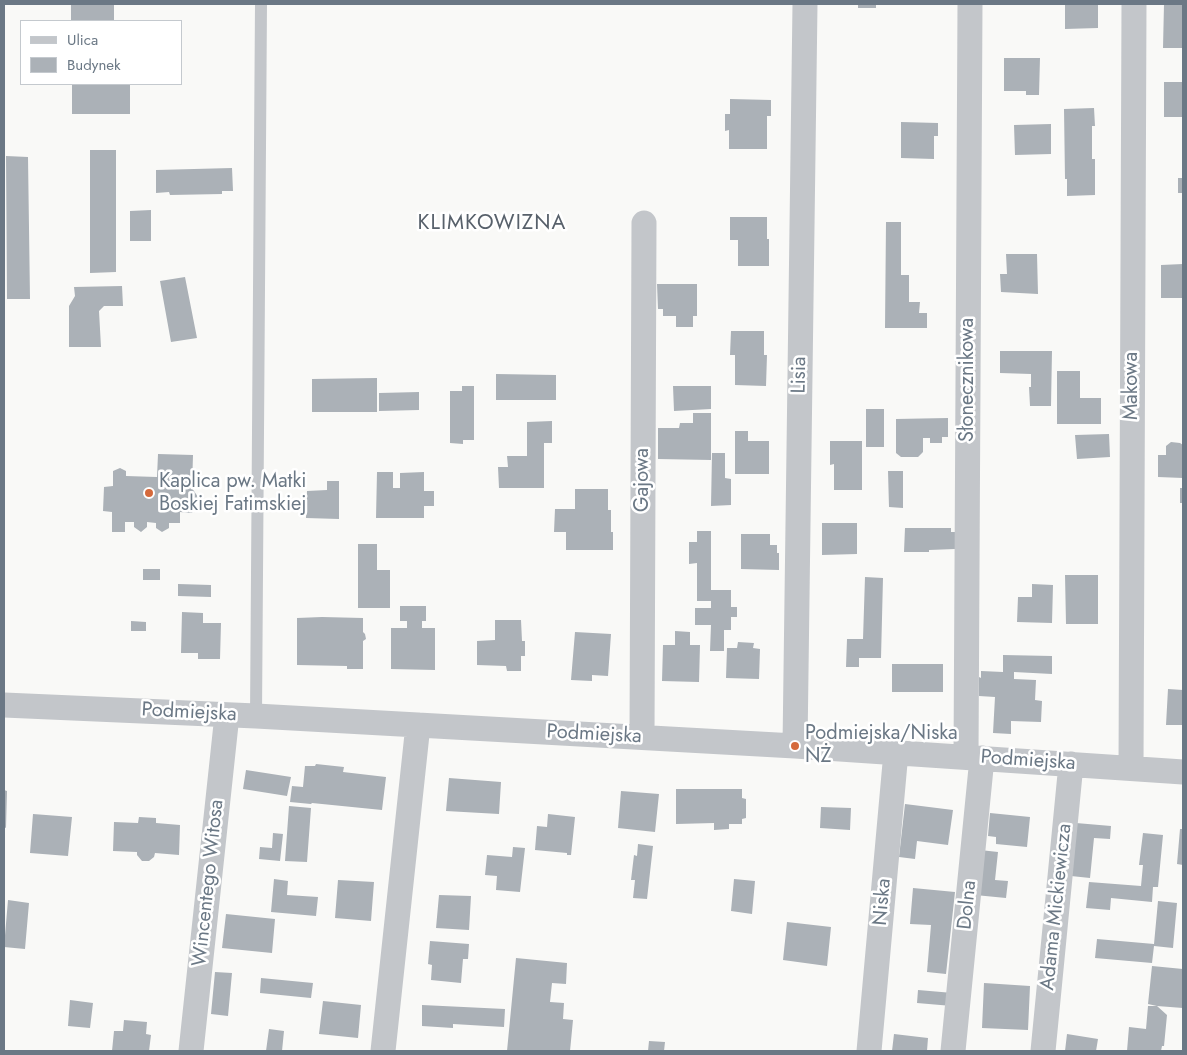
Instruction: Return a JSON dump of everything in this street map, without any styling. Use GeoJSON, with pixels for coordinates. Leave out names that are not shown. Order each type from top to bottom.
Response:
{"type":"FeatureCollection","features":[{"type":"Feature","properties":{"kind":"street","name":"Lisia"},"geometry":{"type":"LineString","coordinates":[[795,746],[805,4]]}},
{"type":"Feature","properties":{"kind":"street","name":"Słonecznikowa"},"geometry":{"type":"LineString","coordinates":[[970,4],[974,757]]}},
{"type":"Feature","properties":{"kind":"street","name":"Makowa"},"geometry":{"type":"LineString","coordinates":[[1130,768],[1134,4]]}},
{"type":"Feature","properties":{"kind":"street","name":"Gajowa"},"geometry":{"type":"LineString","coordinates":[[642,738],[644,223]]}},
{"type":"Feature","properties":{"kind":"street","name":"Podmiejska"},"geometry":{"type":"LineString","coordinates":[[4,704],[795,746],[1183,772]]}},
{"type":"Feature","properties":{"kind":"street","name":"Wincentego Witosa"},"geometry":{"type":"LineString","coordinates":[[191,1051],[227,715]]}},
{"type":"Feature","properties":{"kind":"street"},"geometry":{"type":"LineString","coordinates":[[383,1051],[418,725]]}},
{"type":"Feature","properties":{"kind":"street","name":"Niska"},"geometry":{"type":"LineString","coordinates":[[869,1051],[896,752]]}},
{"type":"Feature","properties":{"kind":"street","name":"Dolna"},"geometry":{"type":"LineString","coordinates":[[953,1051],[974,757]]}},
{"type":"Feature","properties":{"kind":"street","name":"Adama Mickiewicza"},"geometry":{"type":"LineString","coordinates":[[1043,1051],[1071,764]]}},
{"type":"Feature","properties":{"kind":"lane"},"geometry":{"type":"LineString","coordinates":[[256,716],[261,4]]}},
{"type":"Feature","properties":{"kind":"building"},"geometry":{"type":"Polygon","coordinates":[[[71,4],[114,4],[114,20],[71,20],[71,4]]]}},
{"type":"Feature","properties":{"kind":"building"},"geometry":{"type":"Polygon","coordinates":[[[858,4],[876,4],[876,8],[858,8],[858,4]]]}},
{"type":"Feature","properties":{"kind":"building"},"geometry":{"type":"Polygon","coordinates":[[[1065,4],[1098,4],[1098,28],[1065,29],[1065,4]]]}},
{"type":"Feature","properties":{"kind":"building"},"geometry":{"type":"Polygon","coordinates":[[[1164,4],[1183,4],[1183,48],[1163,48],[1164,4]]]}},
{"type":"Feature","properties":{"kind":"building"},"geometry":{"type":"Polygon","coordinates":[[[1004,58],[1040,58],[1039,95],[1026,95],[1026,91],[1004,91],[1004,58]]]}},
{"type":"Feature","properties":{"kind":"building"},"geometry":{"type":"Polygon","coordinates":[[[1164,82],[1183,82],[1183,117],[1164,117],[1164,82]]]}},
{"type":"Feature","properties":{"kind":"building"},"geometry":{"type":"Polygon","coordinates":[[[72,85],[130,85],[130,114],[72,114],[72,85]]]}},
{"type":"Feature","properties":{"kind":"building"},"geometry":{"type":"Polygon","coordinates":[[[730,99],[771,100],[771,116],[767,116],[767,149],[729,149],[729,130],[725,131],[725,114],[730,114],[730,99]]]}},
{"type":"Feature","properties":{"kind":"building"},"geometry":{"type":"Polygon","coordinates":[[[1094,108],[1095,126],[1092,126],[1092,159],[1095,159],[1095,195],[1067,196],[1064,109],[1094,108]]]}},
{"type":"Feature","properties":{"kind":"building"},"geometry":{"type":"Polygon","coordinates":[[[901,122],[938,123],[938,136],[934,136],[934,159],[901,158],[901,122]]]}},
{"type":"Feature","properties":{"kind":"building"},"geometry":{"type":"Polygon","coordinates":[[[1051,124],[1051,154],[1015,155],[1014,125],[1051,124]]]}},
{"type":"Feature","properties":{"kind":"building"},"geometry":{"type":"Polygon","coordinates":[[[90,150],[116,150],[116,272],[90,273],[90,150]]]}},
{"type":"Feature","properties":{"kind":"building"},"geometry":{"type":"Polygon","coordinates":[[[6,156],[28,157],[30,299],[7,299],[6,156]]]}},
{"type":"Feature","properties":{"kind":"building"},"geometry":{"type":"Polygon","coordinates":[[[232,168],[233,191],[222,191],[222,194],[170,195],[169,192],[156,193],[156,170],[232,168]]]}},
{"type":"Feature","properties":{"kind":"building"},"geometry":{"type":"Polygon","coordinates":[[[1178,178],[1183,178],[1183,193],[1178,193],[1178,178]]]}},
{"type":"Feature","properties":{"kind":"building"},"geometry":{"type":"Polygon","coordinates":[[[151,210],[151,241],[130,241],[130,211],[151,210]]]}},
{"type":"Feature","properties":{"kind":"building"},"geometry":{"type":"Polygon","coordinates":[[[730,217],[767,217],[769,266],[738,266],[738,240],[730,240],[730,217]]]}},
{"type":"Feature","properties":{"kind":"building"},"geometry":{"type":"Polygon","coordinates":[[[886,222],[901,222],[901,275],[909,275],[909,302],[920,302],[919,313],[927,313],[927,328],[885,328],[886,222]]]}},
{"type":"Feature","properties":{"kind":"building"},"geometry":{"type":"Polygon","coordinates":[[[1006,254],[1037,254],[1038,294],[1001,292],[1000,274],[1007,274],[1006,254]]]}},
{"type":"Feature","properties":{"kind":"building"},"geometry":{"type":"Polygon","coordinates":[[[1183,264],[1183,298],[1161,298],[1161,265],[1183,264]]]}},
{"type":"Feature","properties":{"kind":"building"},"geometry":{"type":"Polygon","coordinates":[[[185,277],[197,338],[171,342],[160,281],[185,277]]]}},
{"type":"Feature","properties":{"kind":"building"},"geometry":{"type":"Polygon","coordinates":[[[657,284],[697,284],[697,316],[693,316],[693,327],[676,327],[676,316],[663,316],[663,309],[658,309],[657,284]]]}},
{"type":"Feature","properties":{"kind":"building"},"geometry":{"type":"Polygon","coordinates":[[[122,286],[123,306],[104,306],[99,311],[101,347],[69,347],[69,306],[75,296],[74,287],[122,286]]]}},
{"type":"Feature","properties":{"kind":"building"},"geometry":{"type":"Polygon","coordinates":[[[731,331],[764,331],[764,355],[767,355],[766,386],[735,385],[735,355],[730,355],[731,331]]]}},
{"type":"Feature","properties":{"kind":"building"},"geometry":{"type":"Polygon","coordinates":[[[1000,351],[1052,351],[1051,406],[1030,406],[1029,387],[1031,387],[1031,374],[1000,373],[1000,351]]]}},
{"type":"Feature","properties":{"kind":"building"},"geometry":{"type":"Polygon","coordinates":[[[1057,371],[1080,371],[1080,398],[1101,398],[1101,424],[1057,424],[1057,371]]]}},
{"type":"Feature","properties":{"kind":"building"},"geometry":{"type":"Polygon","coordinates":[[[496,374],[556,375],[556,400],[496,400],[496,374]]]}},
{"type":"Feature","properties":{"kind":"building"},"geometry":{"type":"Polygon","coordinates":[[[377,378],[377,412],[312,412],[312,379],[377,378]]]}},
{"type":"Feature","properties":{"kind":"building"},"geometry":{"type":"Polygon","coordinates":[[[462,386],[474,386],[474,440],[463,440],[463,444],[450,443],[450,391],[462,391],[462,386]]]}},
{"type":"Feature","properties":{"kind":"building"},"geometry":{"type":"Polygon","coordinates":[[[673,386],[711,386],[711,409],[674,411],[673,386]]]}},
{"type":"Feature","properties":{"kind":"building"},"geometry":{"type":"Polygon","coordinates":[[[419,392],[419,410],[379,411],[379,393],[419,392]]]}},
{"type":"Feature","properties":{"kind":"building"},"geometry":{"type":"Polygon","coordinates":[[[866,409],[884,409],[884,447],[866,447],[866,409]]]}},
{"type":"Feature","properties":{"kind":"building"},"geometry":{"type":"Polygon","coordinates":[[[693,413],[711,413],[711,460],[658,459],[658,428],[679,428],[680,423],[693,423],[693,413]]]}},
{"type":"Feature","properties":{"kind":"building"},"geometry":{"type":"Polygon","coordinates":[[[948,418],[948,437],[942,437],[942,443],[930,443],[930,438],[923,438],[923,452],[918,457],[901,457],[896,453],[896,419],[948,418]]]}},
{"type":"Feature","properties":{"kind":"building"},"geometry":{"type":"Polygon","coordinates":[[[552,421],[552,443],[544,443],[544,488],[499,488],[498,467],[508,467],[507,456],[527,456],[527,422],[552,421]]]}},
{"type":"Feature","properties":{"kind":"building"},"geometry":{"type":"Polygon","coordinates":[[[735,431],[748,431],[748,441],[769,441],[769,474],[735,474],[735,431]]]}},
{"type":"Feature","properties":{"kind":"building"},"geometry":{"type":"Polygon","coordinates":[[[1109,434],[1110,457],[1077,459],[1075,435],[1109,434]]]}},
{"type":"Feature","properties":{"kind":"building"},"geometry":{"type":"Polygon","coordinates":[[[830,441],[862,441],[862,490],[834,490],[834,464],[830,465],[830,441]]]}},
{"type":"Feature","properties":{"kind":"building"},"geometry":{"type":"Polygon","coordinates":[[[1171,442],[1183,445],[1183,478],[1158,477],[1158,455],[1166,455],[1166,446],[1171,442]]]}},
{"type":"Feature","properties":{"kind":"building"},"geometry":{"type":"Polygon","coordinates":[[[712,453],[725,453],[725,478],[731,479],[731,505],[711,506],[712,453]]]}},
{"type":"Feature","properties":{"kind":"building","name":"Kaplica pw. Matki Boskiej Fatimskiej"},"geometry":{"type":"Polygon","coordinates":[[[158,454],[193,455],[192,488],[198,497],[197,504],[192,513],[180,512],[180,523],[169,523],[169,528],[162,532],[156,528],[156,523],[147,522],[147,527],[141,532],[134,527],[134,522],[125,522],[125,532],[112,532],[112,512],[103,511],[104,487],[113,486],[113,471],[120,468],[126,471],[126,476],[157,477],[158,454]]]}},
{"type":"Feature","properties":{"kind":"building"},"geometry":{"type":"Polygon","coordinates":[[[888,471],[903,471],[903,508],[889,507],[888,471]]]}},
{"type":"Feature","properties":{"kind":"building"},"geometry":{"type":"Polygon","coordinates":[[[377,472],[393,472],[393,488],[400,488],[400,473],[424,472],[424,491],[434,491],[434,506],[424,506],[424,518],[376,518],[377,472]]]}},
{"type":"Feature","properties":{"kind":"building"},"geometry":{"type":"Polygon","coordinates":[[[327,481],[339,481],[339,519],[306,518],[307,491],[327,490],[327,481]]]}},
{"type":"Feature","properties":{"kind":"building"},"geometry":{"type":"Polygon","coordinates":[[[1180,488],[1183,488],[1183,503],[1180,503],[1180,488]]]}},
{"type":"Feature","properties":{"kind":"building"},"geometry":{"type":"Polygon","coordinates":[[[575,489],[608,489],[608,510],[611,510],[613,550],[566,550],[566,532],[554,532],[555,509],[575,509],[575,489]]]}},
{"type":"Feature","properties":{"kind":"building"},"geometry":{"type":"Polygon","coordinates":[[[822,523],[857,523],[857,554],[822,555],[822,523]]]}},
{"type":"Feature","properties":{"kind":"building"},"geometry":{"type":"Polygon","coordinates":[[[905,528],[951,528],[951,532],[955,532],[955,549],[904,552],[905,528]]]}},
{"type":"Feature","properties":{"kind":"building"},"geometry":{"type":"Polygon","coordinates":[[[697,531],[711,531],[711,590],[731,590],[731,607],[737,607],[737,617],[731,617],[731,630],[724,630],[724,651],[710,651],[711,625],[695,625],[695,608],[711,608],[711,601],[697,601],[697,563],[689,564],[689,542],[697,542],[697,531]]]}},
{"type":"Feature","properties":{"kind":"building"},"geometry":{"type":"Polygon","coordinates":[[[741,534],[770,534],[770,545],[777,545],[777,553],[779,553],[779,570],[741,569],[741,534]]]}},
{"type":"Feature","properties":{"kind":"building"},"geometry":{"type":"Polygon","coordinates":[[[358,544],[377,544],[377,570],[390,570],[390,608],[358,608],[358,544]]]}},
{"type":"Feature","properties":{"kind":"building"},"geometry":{"type":"Polygon","coordinates":[[[143,569],[160,569],[160,580],[143,580],[143,569]]]}},
{"type":"Feature","properties":{"kind":"building"},"geometry":{"type":"Polygon","coordinates":[[[1065,575],[1098,575],[1098,624],[1066,624],[1065,575]]]}},
{"type":"Feature","properties":{"kind":"building"},"geometry":{"type":"Polygon","coordinates":[[[865,577],[883,578],[881,658],[859,658],[859,667],[846,667],[847,639],[863,639],[865,577]]]}},
{"type":"Feature","properties":{"kind":"building"},"geometry":{"type":"Polygon","coordinates":[[[178,584],[211,585],[211,597],[178,596],[178,584]]]}},
{"type":"Feature","properties":{"kind":"building"},"geometry":{"type":"Polygon","coordinates":[[[1032,584],[1053,585],[1052,623],[1017,622],[1018,597],[1032,597],[1032,584]]]}},
{"type":"Feature","properties":{"kind":"building"},"geometry":{"type":"Polygon","coordinates":[[[400,606],[426,606],[426,621],[422,621],[422,628],[435,628],[435,670],[391,669],[391,628],[407,628],[407,621],[400,621],[400,606]]]}},
{"type":"Feature","properties":{"kind":"building"},"geometry":{"type":"Polygon","coordinates":[[[182,612],[203,613],[203,623],[221,623],[220,659],[198,659],[198,653],[181,653],[182,612]]]}},
{"type":"Feature","properties":{"kind":"building"},"geometry":{"type":"Polygon","coordinates":[[[297,618],[363,618],[363,632],[366,639],[363,641],[363,669],[347,669],[347,666],[297,665],[297,618]]]}},
{"type":"Feature","properties":{"kind":"building"},"geometry":{"type":"Polygon","coordinates":[[[495,620],[521,620],[522,641],[525,641],[525,656],[521,656],[521,671],[507,671],[506,666],[477,665],[477,641],[495,640],[495,620]]]}},
{"type":"Feature","properties":{"kind":"building"},"geometry":{"type":"Polygon","coordinates":[[[131,621],[146,622],[146,631],[131,631],[131,621]]]}},
{"type":"Feature","properties":{"kind":"building"},"geometry":{"type":"Polygon","coordinates":[[[675,631],[690,632],[690,645],[700,645],[699,682],[662,681],[663,645],[675,645],[675,631]]]}},
{"type":"Feature","properties":{"kind":"building"},"geometry":{"type":"Polygon","coordinates":[[[575,632],[611,634],[608,676],[592,675],[592,681],[571,680],[575,632]]]}},
{"type":"Feature","properties":{"kind":"building"},"geometry":{"type":"Polygon","coordinates":[[[738,642],[754,643],[753,648],[760,649],[759,679],[726,678],[727,648],[737,648],[738,642]]]}},
{"type":"Feature","properties":{"kind":"building"},"geometry":{"type":"Polygon","coordinates":[[[1003,655],[1052,656],[1052,674],[1014,672],[1014,679],[1036,680],[1035,700],[1042,701],[1041,722],[1011,721],[1011,734],[993,733],[995,697],[979,696],[979,677],[981,678],[981,671],[1003,672],[1003,655]]]}},
{"type":"Feature","properties":{"kind":"building"},"geometry":{"type":"Polygon","coordinates":[[[892,664],[943,664],[943,692],[892,692],[892,664]]]}},
{"type":"Feature","properties":{"kind":"building"},"geometry":{"type":"Polygon","coordinates":[[[1168,689],[1183,690],[1183,725],[1166,725],[1168,689]]]}},
{"type":"Feature","properties":{"kind":"building"},"geometry":{"type":"Polygon","coordinates":[[[316,764],[344,767],[343,772],[386,777],[382,810],[290,802],[292,786],[303,787],[305,766],[315,766],[316,764]]]}},
{"type":"Feature","properties":{"kind":"building"},"geometry":{"type":"Polygon","coordinates":[[[246,770],[291,777],[287,796],[243,789],[246,770]]]}},
{"type":"Feature","properties":{"kind":"building"},"geometry":{"type":"Polygon","coordinates":[[[449,778],[501,782],[499,814],[446,811],[449,778]]]}},
{"type":"Feature","properties":{"kind":"building"},"geometry":{"type":"Polygon","coordinates":[[[676,789],[742,789],[742,798],[746,799],[746,818],[742,819],[742,824],[729,824],[729,829],[714,830],[714,823],[676,824],[676,789]]]}},
{"type":"Feature","properties":{"kind":"building"},"geometry":{"type":"Polygon","coordinates":[[[4,790],[7,791],[6,828],[4,827],[4,790]]]}},
{"type":"Feature","properties":{"kind":"building"},"geometry":{"type":"Polygon","coordinates":[[[621,791],[659,794],[655,832],[618,828],[621,791]]]}},
{"type":"Feature","properties":{"kind":"building"},"geometry":{"type":"Polygon","coordinates":[[[905,804],[953,810],[948,845],[917,841],[915,859],[899,857],[905,804]]]}},
{"type":"Feature","properties":{"kind":"building"},"geometry":{"type":"Polygon","coordinates":[[[289,806],[311,808],[307,862],[285,861],[289,806]]]}},
{"type":"Feature","properties":{"kind":"building"},"geometry":{"type":"Polygon","coordinates":[[[821,807],[851,808],[850,830],[820,828],[821,807]]]}},
{"type":"Feature","properties":{"kind":"building"},"geometry":{"type":"Polygon","coordinates":[[[990,813],[1030,817],[1027,847],[996,844],[996,837],[988,836],[990,813]]]}},
{"type":"Feature","properties":{"kind":"building"},"geometry":{"type":"Polygon","coordinates":[[[33,814],[72,817],[68,856],[30,853],[33,814]]]}},
{"type":"Feature","properties":{"kind":"building"},"geometry":{"type":"Polygon","coordinates":[[[548,814],[575,817],[571,855],[535,850],[537,826],[547,827],[548,814]]]}},
{"type":"Feature","properties":{"kind":"building"},"geometry":{"type":"Polygon","coordinates":[[[139,817],[156,818],[156,823],[180,825],[179,855],[155,853],[154,857],[149,861],[142,861],[137,852],[113,851],[114,822],[138,823],[139,817]]]}},
{"type":"Feature","properties":{"kind":"building"},"geometry":{"type":"Polygon","coordinates":[[[1076,823],[1111,826],[1110,839],[1094,838],[1090,878],[1071,876],[1076,823]]]}},
{"type":"Feature","properties":{"kind":"building"},"geometry":{"type":"Polygon","coordinates":[[[1180,829],[1183,829],[1183,865],[1177,864],[1180,829]]]}},
{"type":"Feature","properties":{"kind":"building"},"geometry":{"type":"Polygon","coordinates":[[[273,833],[283,834],[280,861],[259,859],[260,847],[272,848],[273,833]]]}},
{"type":"Feature","properties":{"kind":"building"},"geometry":{"type":"Polygon","coordinates":[[[1143,833],[1163,835],[1158,887],[1153,887],[1152,902],[1111,898],[1110,910],[1086,908],[1089,882],[1141,886],[1143,865],[1139,865],[1143,833]]]}},
{"type":"Feature","properties":{"kind":"building"},"geometry":{"type":"Polygon","coordinates":[[[638,844],[653,846],[647,899],[633,898],[635,880],[631,880],[634,855],[637,856],[638,844]]]}},
{"type":"Feature","properties":{"kind":"building"},"geometry":{"type":"Polygon","coordinates":[[[513,847],[525,848],[520,892],[496,890],[497,876],[485,875],[487,855],[512,857],[513,847]]]}},
{"type":"Feature","properties":{"kind":"building"},"geometry":{"type":"Polygon","coordinates":[[[980,850],[998,852],[995,880],[1008,881],[1006,898],[975,895],[980,850]]]}},
{"type":"Feature","properties":{"kind":"building"},"geometry":{"type":"Polygon","coordinates":[[[274,879],[288,881],[287,895],[318,897],[316,916],[271,912],[274,879]]]}},
{"type":"Feature","properties":{"kind":"building"},"geometry":{"type":"Polygon","coordinates":[[[734,879],[755,881],[752,914],[731,911],[734,879]]]}},
{"type":"Feature","properties":{"kind":"building"},"geometry":{"type":"Polygon","coordinates":[[[338,880],[374,882],[371,921],[335,918],[338,880]]]}},
{"type":"Feature","properties":{"kind":"building"},"geometry":{"type":"Polygon","coordinates":[[[913,888],[955,892],[946,974],[927,972],[931,925],[910,924],[913,888]]]}},
{"type":"Feature","properties":{"kind":"building"},"geometry":{"type":"Polygon","coordinates":[[[439,895],[471,896],[469,930],[436,928],[439,895]]]}},
{"type":"Feature","properties":{"kind":"building"},"geometry":{"type":"Polygon","coordinates":[[[8,900],[29,903],[25,949],[4,947],[8,900]]]}},
{"type":"Feature","properties":{"kind":"building"},"geometry":{"type":"Polygon","coordinates":[[[1158,901],[1177,903],[1173,948],[1154,946],[1152,963],[1095,958],[1097,939],[1154,944],[1158,901]]]}},
{"type":"Feature","properties":{"kind":"building"},"geometry":{"type":"Polygon","coordinates":[[[226,914],[275,919],[272,953],[222,948],[226,914]]]}},
{"type":"Feature","properties":{"kind":"building"},"geometry":{"type":"Polygon","coordinates":[[[787,922],[831,927],[827,966],[783,960],[787,922]]]}},
{"type":"Feature","properties":{"kind":"building"},"geometry":{"type":"Polygon","coordinates":[[[430,941],[469,944],[468,959],[463,959],[461,983],[431,980],[432,965],[428,964],[430,941]]]}},
{"type":"Feature","properties":{"kind":"building"},"geometry":{"type":"Polygon","coordinates":[[[516,958],[567,963],[566,984],[552,983],[550,1002],[564,1003],[563,1019],[573,1020],[570,1051],[507,1051],[516,958]]]}},
{"type":"Feature","properties":{"kind":"building"},"geometry":{"type":"Polygon","coordinates":[[[1152,966],[1183,969],[1183,1008],[1148,1004],[1152,966]]]}},
{"type":"Feature","properties":{"kind":"building"},"geometry":{"type":"Polygon","coordinates":[[[215,972],[232,973],[228,1016],[211,1014],[215,972]]]}},
{"type":"Feature","properties":{"kind":"building"},"geometry":{"type":"Polygon","coordinates":[[[261,978],[313,983],[311,998],[260,993],[261,978]]]}},
{"type":"Feature","properties":{"kind":"building"},"geometry":{"type":"Polygon","coordinates":[[[984,983],[1030,986],[1028,1030],[982,1028],[984,983]]]}},
{"type":"Feature","properties":{"kind":"building"},"geometry":{"type":"Polygon","coordinates":[[[918,990],[953,993],[952,1006],[917,1003],[918,990]]]}},
{"type":"Feature","properties":{"kind":"building"},"geometry":{"type":"Polygon","coordinates":[[[70,1000],[93,1003],[90,1028],[68,1026],[70,1000]]]}},
{"type":"Feature","properties":{"kind":"building"},"geometry":{"type":"Polygon","coordinates":[[[323,1001],[361,1005],[358,1038],[319,1034],[323,1001]]]}},
{"type":"Feature","properties":{"kind":"building"},"geometry":{"type":"Polygon","coordinates":[[[422,1005],[505,1009],[504,1027],[453,1024],[453,1028],[422,1026],[422,1005]]]}},
{"type":"Feature","properties":{"kind":"building"},"geometry":{"type":"Polygon","coordinates":[[[1148,1006],[1157,1006],[1167,1015],[1164,1046],[1162,1046],[1161,1051],[1127,1051],[1129,1027],[1146,1029],[1148,1006]]]}},
{"type":"Feature","properties":{"kind":"building"},"geometry":{"type":"Polygon","coordinates":[[[124,1020],[147,1022],[146,1034],[151,1035],[149,1051],[112,1051],[114,1031],[123,1031],[124,1020]]]}},
{"type":"Feature","properties":{"kind":"building"},"geometry":{"type":"Polygon","coordinates":[[[269,1029],[284,1031],[282,1051],[266,1051],[269,1029]]]}},
{"type":"Feature","properties":{"kind":"building"},"geometry":{"type":"Polygon","coordinates":[[[894,1034],[928,1038],[927,1051],[892,1051],[894,1034]]]}},
{"type":"Feature","properties":{"kind":"building"},"geometry":{"type":"Polygon","coordinates":[[[1067,1034],[1098,1039],[1096,1051],[1065,1051],[1067,1034]]]}},
{"type":"Feature","properties":{"kind":"building"},"geometry":{"type":"Polygon","coordinates":[[[649,1041],[665,1042],[664,1051],[648,1051],[649,1041]]]}},
{"type":"Feature","properties":{"kind":"place","name":"Kaplica pw. Matki Boskiej Fatimskiej"},"geometry":{"type":"Point","coordinates":[149,493]}},
{"type":"Feature","properties":{"kind":"place","name":"Podmiejska/Niska NŻ"},"geometry":{"type":"Point","coordinates":[795,746]}},
{"type":"Feature","properties":{"kind":"district","name":"KLIMKOWIZNA"},"geometry":{"type":"Point","coordinates":[492,224]}}]}
